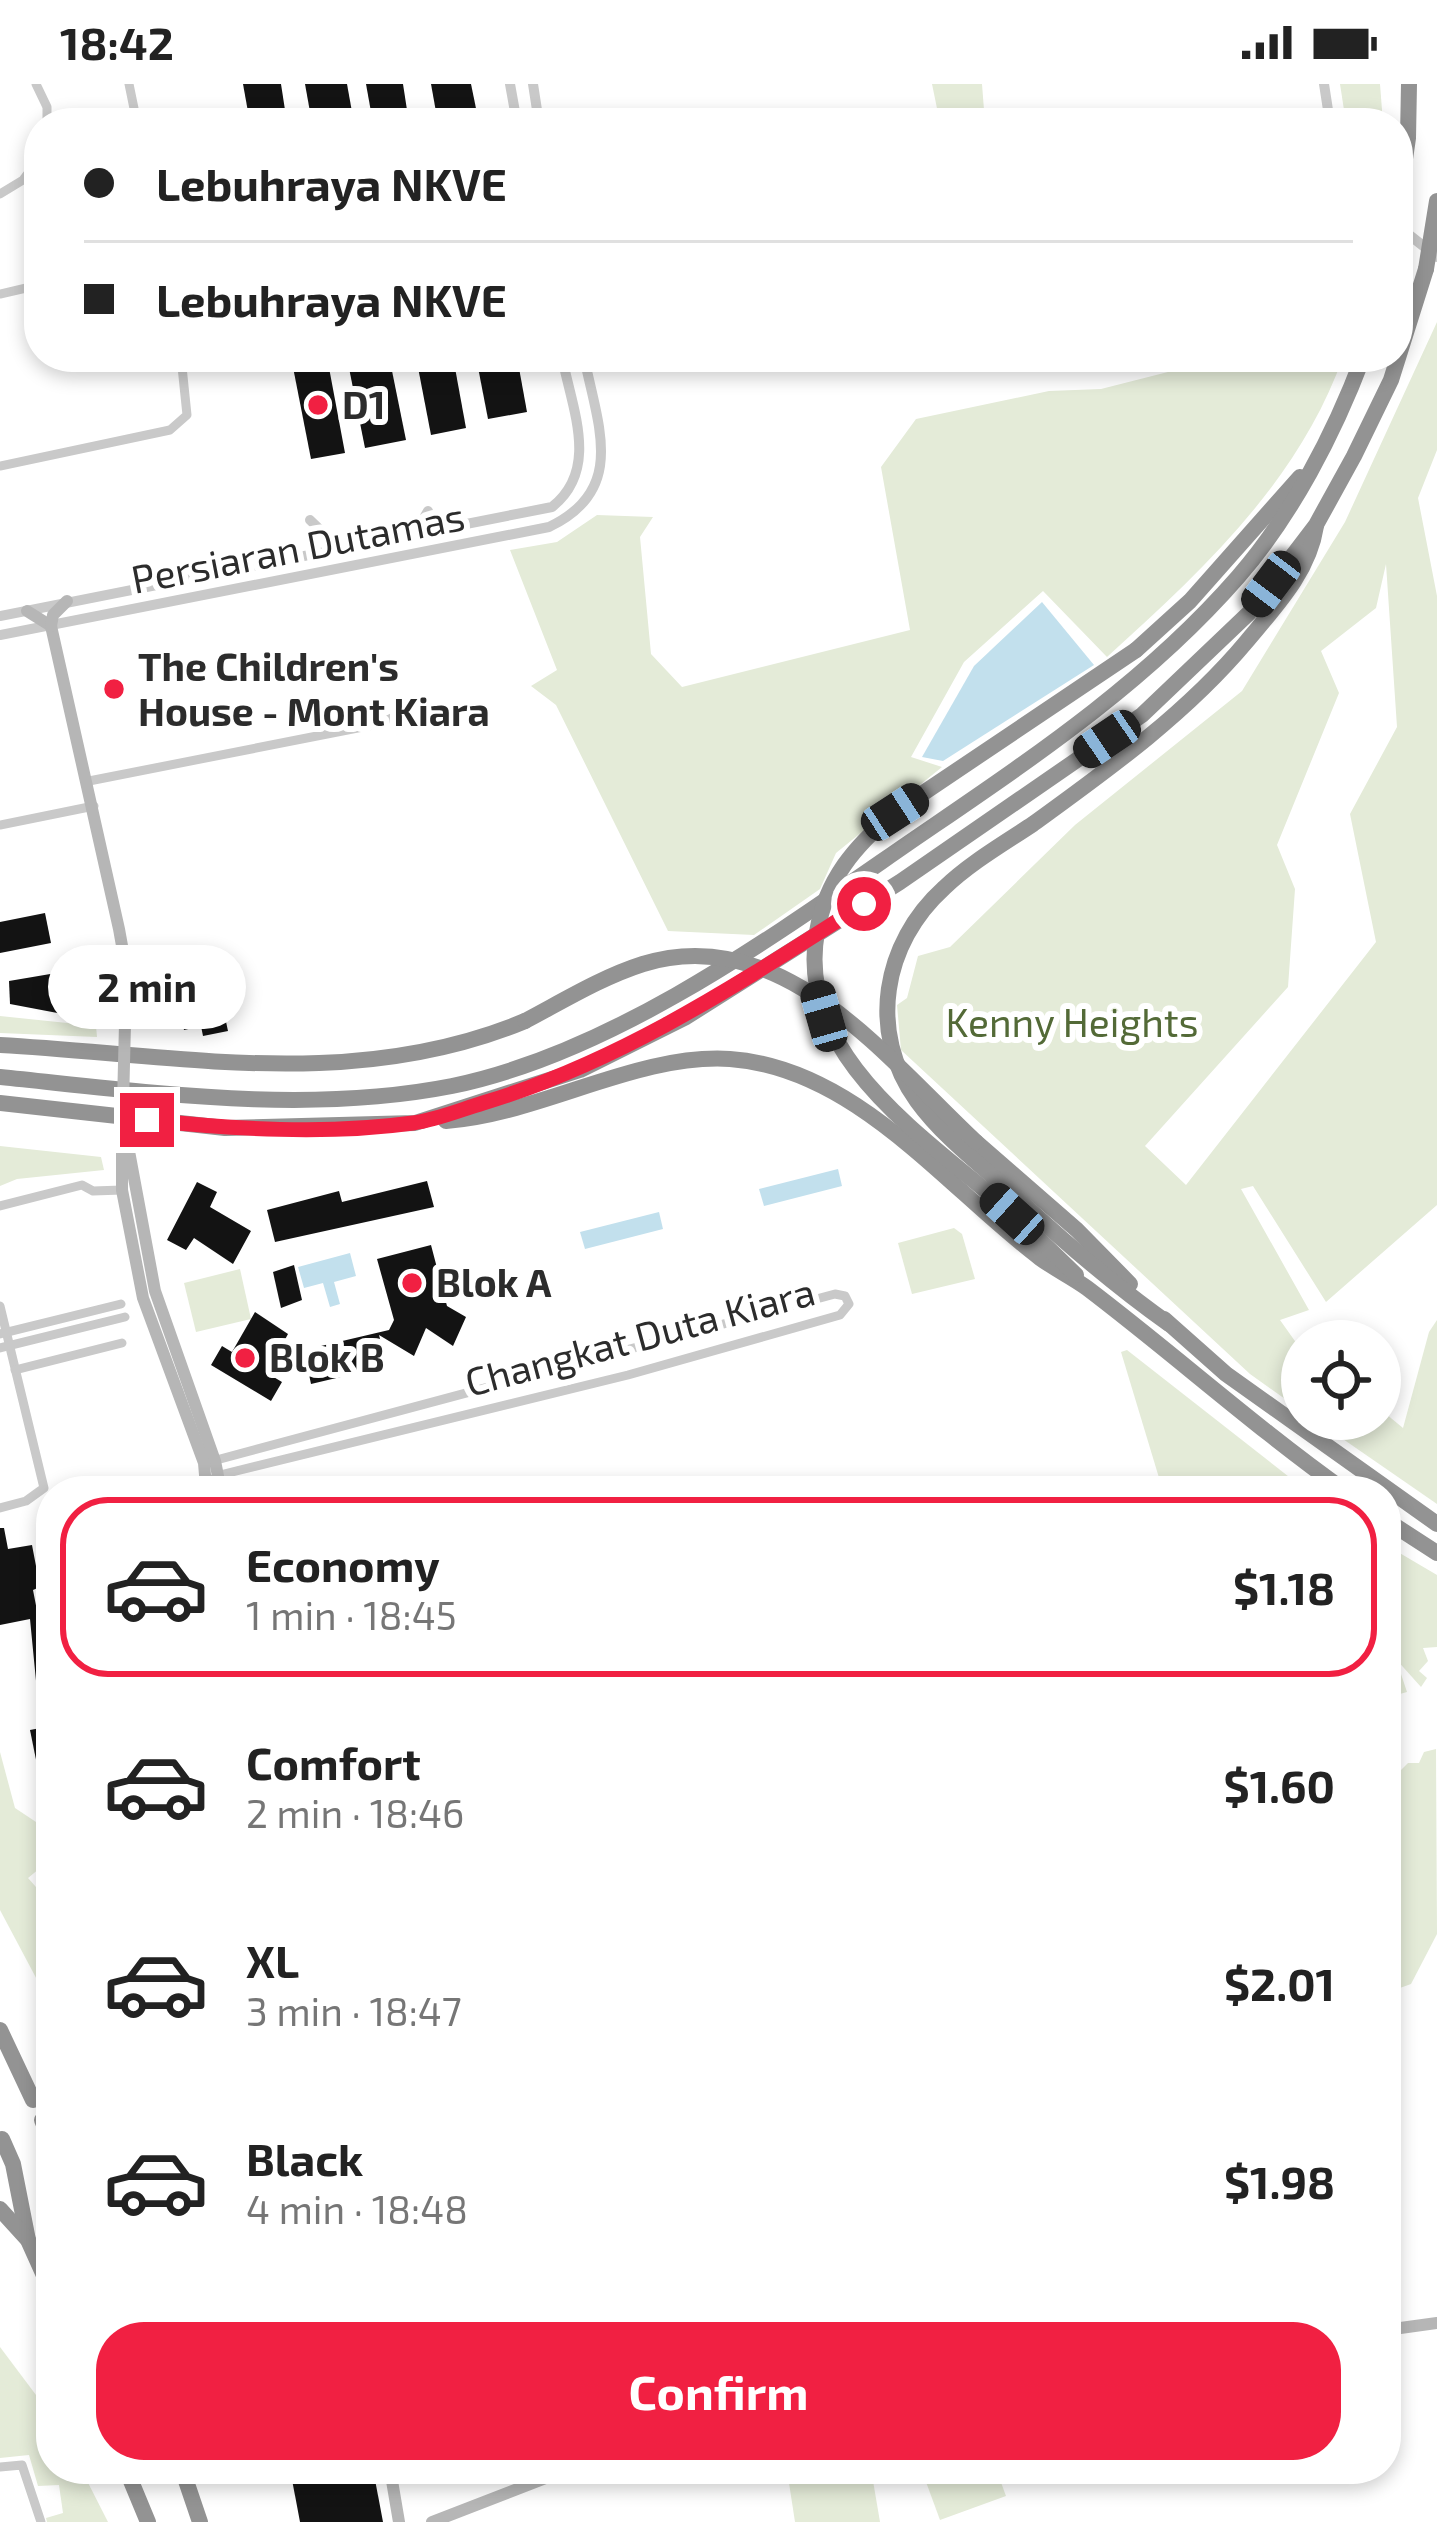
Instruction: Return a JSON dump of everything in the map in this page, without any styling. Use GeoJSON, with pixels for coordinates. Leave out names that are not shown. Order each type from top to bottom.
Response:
{"type":"FeatureCollection","features":[{"type":"Feature","properties":{"kind":"highway"},"geometry":{"type":"LineString","coordinates":[[1413,310],[1426,269],[1437,201]]}},
{"type":"Feature","properties":{"kind":"highway"},"geometry":{"type":"LineString","coordinates":[[0,1077],[295,1099],[374,1095],[454,1085],[570,1048],[752,951],[1059,740],[1154,665],[1239,575],[1289,508],[1356,372]]}},
{"type":"Feature","properties":{"kind":"highway"},"geometry":{"type":"LineString","coordinates":[[415,1123],[580,1070],[664,1028],[900,882],[1142,715],[1249,613],[1316,525],[1394,372]]}},
{"type":"Feature","properties":{"kind":"highway"},"geometry":{"type":"LineString","coordinates":[[1084,1286],[1057,1253],[882,1097],[835,1040],[815,984],[813,952],[819,917],[836,872],[861,841],[895,812],[1136,650],[1190,601],[1294,480],[1307,473]]}},
{"type":"Feature","properties":{"kind":"highway"},"geometry":{"type":"LineString","coordinates":[[1169,1324],[1024,1205],[916,1100],[890,1045],[887,987],[908,931],[946,885],[1091,782],[1212,683],[1289,590],[1312,552],[1316,525]]}},
{"type":"Feature","properties":{"kind":"highway"},"geometry":{"type":"LineString","coordinates":[[0,1046],[336,1065],[439,1051],[525,1021],[642,964],[711,956],[747,963],[782,975],[824,1001],[1077,1230],[1169,1324],[1226,1374],[1369,1476]]}},
{"type":"Feature","properties":{"kind":"highway"},"geometry":{"type":"LineString","coordinates":[[0,1103],[225,1128],[415,1123],[470,1119],[532,1106],[672,1064],[729,1059],[780,1068],[832,1089],[1043,1261],[1084,1286],[1324,1476]]}},
{"type":"Feature","properties":{"kind":"highway"},"geometry":{"type":"LineString","coordinates":[[1401,1498],[1437,1524]]}},
{"type":"Feature","properties":{"kind":"highway"},"geometry":{"type":"LineString","coordinates":[[1401,1530],[1437,1553]]}},
{"type":"Feature","properties":{"kind":"highway"},"geometry":{"type":"LineString","coordinates":[[0,2030],[32,2100]]}},
{"type":"Feature","properties":{"kind":"highway"},"geometry":{"type":"LineString","coordinates":[[2,2139],[13,2164],[36,2258]]}},
{"type":"Feature","properties":{"kind":"highway"},"geometry":{"type":"LineString","coordinates":[[0,2209],[28,2240]]}},
{"type":"Feature","properties":{"kind":"highway"},"geometry":{"type":"LineString","coordinates":[[132,2484],[148,2522]]}},
{"type":"Feature","properties":{"kind":"highway"},"geometry":{"type":"LineString","coordinates":[[187,2484],[200,2522]]}},
{"type":"Feature","properties":{"kind":"main road"},"geometry":{"type":"LineString","coordinates":[[67,601],[53,615],[51,626],[89,781],[89,807],[128,980],[122,1190],[152,1302],[210,1462],[209,1476]]}},
{"type":"Feature","properties":{"kind":"main road"},"geometry":{"type":"LineString","coordinates":[[27,611],[51,626]]}},
{"type":"Feature","properties":{"kind":"main road"},"geometry":{"type":"LineString","coordinates":[[122,1143],[129,1151],[152,1302]]}},
{"type":"Feature","properties":{"kind":"main road"},"geometry":{"type":"LineString","coordinates":[[1401,2328],[1437,2323]]}},
{"type":"Feature","properties":{"kind":"main road"},"geometry":{"type":"LineString","coordinates":[[393,2484],[399,2522]]}},
{"type":"Feature","properties":{"kind":"main road"},"geometry":{"type":"LineString","coordinates":[[432,2522],[530,2484]]}},
{"type":"Feature","properties":{"kind":"street"},"geometry":{"type":"LineString","coordinates":[[1413,238],[1437,257]]}},
{"type":"Feature","properties":{"kind":"street"},"geometry":{"type":"LineString","coordinates":[[0,466],[170,430],[187,415],[183,372]]}},
{"type":"Feature","properties":{"kind":"street","name":"Persiaran Dutamas"},"geometry":{"type":"LineString","coordinates":[[0,616],[552,507],[576,482],[582,462],[565,372]]}},
{"type":"Feature","properties":{"kind":"street","name":"Persiaran Dutamas"},"geometry":{"type":"LineString","coordinates":[[0,635],[549,527],[572,516],[594,492],[603,466],[587,372]]}},
{"type":"Feature","properties":{"kind":"street"},"geometry":{"type":"LineString","coordinates":[[411,538],[428,511]]}},
{"type":"Feature","properties":{"kind":"street"},"geometry":{"type":"LineString","coordinates":[[310,520],[340,549]]}},
{"type":"Feature","properties":{"kind":"street"},"geometry":{"type":"LineString","coordinates":[[89,781],[378,724],[398,715]]}},
{"type":"Feature","properties":{"kind":"street"},"geometry":{"type":"LineString","coordinates":[[0,826],[89,807]]}},
{"type":"Feature","properties":{"kind":"street"},"geometry":{"type":"LineString","coordinates":[[0,1206],[82,1185],[93,1191],[122,1190]]}},
{"type":"Feature","properties":{"kind":"street","name":"Changkat Duta Kiara"},"geometry":{"type":"LineString","coordinates":[[210,1462],[835,1294],[845,1296],[849,1304],[839,1315],[240,1476]]}},
{"type":"Feature","properties":{"kind":"street"},"geometry":{"type":"LineString","coordinates":[[3,1333],[121,1304]]}},
{"type":"Feature","properties":{"kind":"street"},"geometry":{"type":"LineString","coordinates":[[0,1306],[5,1347],[41,1476]]}},
{"type":"Feature","properties":{"kind":"street"},"geometry":{"type":"LineString","coordinates":[[5,1347],[125,1317]]}},
{"type":"Feature","properties":{"kind":"street"},"geometry":{"type":"LineString","coordinates":[[15,1370],[122,1343]]}},
{"type":"Feature","properties":{"kind":"street"},"geometry":{"type":"LineString","coordinates":[[0,1508],[26,1502],[36,1494]]}},
{"type":"Feature","properties":{"kind":"street"},"geometry":{"type":"LineString","coordinates":[[0,2467],[22,2465],[40,2522]]}},
{"type":"Feature","properties":{"kind":"green space"},"geometry":{"type":"Polygon","coordinates":[[[932,84],[982,84],[984,108],[937,108],[932,84]]]}},
{"type":"Feature","properties":{"kind":"green space"},"geometry":{"type":"Polygon","coordinates":[[[1340,84],[1380,84],[1382,108],[1344,108],[1340,84]]]}},
{"type":"Feature","properties":{"kind":"green space","name":"Kenny Heights"},"geometry":{"type":"Polygon","coordinates":[[[1437,322],[1437,450],[1418,498],[1437,596],[1437,1205],[1326,1302],[1253,1186],[1241,1189],[1309,1310],[1280,1320],[1281,1396],[1250,1374],[901,1050],[897,1005],[907,998],[918,956],[950,947],[1075,825],[1242,691],[1345,522],[1437,322]],[[1386,564],[1376,608],[1321,651],[1339,693],[1277,845],[1295,889],[1288,987],[1145,1146],[1186,1185],[1376,942],[1350,814],[1397,727],[1386,564]]]}},
{"type":"Feature","properties":{"kind":"green space"},"geometry":{"type":"Polygon","coordinates":[[[1168,372],[1337,372],[1301,444],[1274,484],[1212,557],[1107,657],[1043,591],[964,662],[911,757],[942,767],[836,853],[820,889],[754,935],[668,931],[556,705],[531,686],[557,670],[510,550],[557,542],[597,515],[653,517],[640,537],[651,654],[682,687],[910,630],[881,467],[916,419],[1049,391],[1101,389],[1168,372]]]}},
{"type":"Feature","properties":{"kind":"green space"},"geometry":{"type":"Polygon","coordinates":[[[0,1016],[96,1026],[97,1037],[0,1033],[0,1016]]]}},
{"type":"Feature","properties":{"kind":"green space"},"geometry":{"type":"Polygon","coordinates":[[[0,1146],[101,1157],[104,1170],[17,1179],[0,1186],[0,1146]]]}},
{"type":"Feature","properties":{"kind":"green space"},"geometry":{"type":"Polygon","coordinates":[[[954,1228],[962,1234],[975,1279],[912,1294],[898,1243],[954,1228]]]}},
{"type":"Feature","properties":{"kind":"green space"},"geometry":{"type":"Polygon","coordinates":[[[240,1269],[251,1319],[196,1332],[184,1283],[240,1269]]]}},
{"type":"Feature","properties":{"kind":"green space"},"geometry":{"type":"Polygon","coordinates":[[[1437,1320],[1437,1504],[1344,1440],[1401,1440],[1429,1332],[1437,1320]]]}},
{"type":"Feature","properties":{"kind":"green space"},"geometry":{"type":"Polygon","coordinates":[[[1127,1350],[1288,1476],[1158,1476],[1121,1352],[1127,1350]]]}},
{"type":"Feature","properties":{"kind":"green space"},"geometry":{"type":"Polygon","coordinates":[[[1401,1554],[1437,1575],[1437,1647],[1423,1648],[1428,1661],[1419,1671],[1427,1678],[1421,1687],[1401,1665],[1401,1554]]]}},
{"type":"Feature","properties":{"kind":"green space"},"geometry":{"type":"Polygon","coordinates":[[[1436,1749],[1437,1934],[1411,1984],[1401,1988],[1401,1770],[1408,1763],[1419,1763],[1424,1752],[1436,1749]]]}},
{"type":"Feature","properties":{"kind":"green space"},"geometry":{"type":"Polygon","coordinates":[[[0,1752],[15,1808],[36,1822],[36,1871],[28,1878],[36,1887],[36,1978],[0,1910],[0,1752]]]}},
{"type":"Feature","properties":{"kind":"green space"},"geometry":{"type":"Polygon","coordinates":[[[0,2347],[36,2395],[36,2479],[29,2455],[0,2458],[0,2347]]]}},
{"type":"Feature","properties":{"kind":"green space"},"geometry":{"type":"Polygon","coordinates":[[[37,2484],[89,2484],[108,2522],[47,2522],[46,2518],[63,2513],[59,2485],[37,2484]]]}},
{"type":"Feature","properties":{"kind":"green space"},"geometry":{"type":"Polygon","coordinates":[[[789,2484],[874,2484],[880,2522],[795,2522],[789,2484]]]}},
{"type":"Feature","properties":{"kind":"green space"},"geometry":{"type":"Polygon","coordinates":[[[927,2484],[1002,2484],[1006,2496],[940,2520],[927,2484]]]}},
{"type":"Feature","properties":{"kind":"water"},"geometry":{"type":"Polygon","coordinates":[[[1042,602],[1094,665],[943,761],[922,757],[974,666],[1042,602]]]}},
{"type":"Feature","properties":{"kind":"water"},"geometry":{"type":"Polygon","coordinates":[[[838,1169],[842,1186],[764,1206],[759,1189],[838,1169]]]}},
{"type":"Feature","properties":{"kind":"water"},"geometry":{"type":"Polygon","coordinates":[[[659,1212],[663,1229],[585,1249],[580,1232],[659,1212]]]}},
{"type":"Feature","properties":{"kind":"water"},"geometry":{"type":"Polygon","coordinates":[[[350,1253],[356,1276],[334,1282],[340,1304],[330,1307],[323,1283],[304,1288],[298,1267],[350,1253]]]}},
{"type":"Feature","properties":{"kind":"building"},"geometry":{"type":"Polygon","coordinates":[[[243,84],[281,84],[285,108],[247,108],[243,84]]]}},
{"type":"Feature","properties":{"kind":"building"},"geometry":{"type":"Polygon","coordinates":[[[305,84],[347,84],[351,108],[309,108],[305,84]]]}},
{"type":"Feature","properties":{"kind":"building"},"geometry":{"type":"Polygon","coordinates":[[[366,84],[403,84],[407,108],[370,108],[366,84]]]}},
{"type":"Feature","properties":{"kind":"building"},"geometry":{"type":"Polygon","coordinates":[[[431,84],[471,84],[476,108],[435,108],[431,84]]]}},
{"type":"Feature","properties":{"kind":"building","name":"D1"},"geometry":{"type":"Polygon","coordinates":[[[294,372],[330,372],[345,453],[311,459],[294,372]]]}},
{"type":"Feature","properties":{"kind":"building"},"geometry":{"type":"Polygon","coordinates":[[[350,372],[392,372],[406,440],[365,448],[350,372]]]}},
{"type":"Feature","properties":{"kind":"building"},"geometry":{"type":"Polygon","coordinates":[[[419,372],[456,372],[466,428],[431,435],[419,372]]]}},
{"type":"Feature","properties":{"kind":"building"},"geometry":{"type":"Polygon","coordinates":[[[479,372],[520,372],[527,412],[488,419],[479,372]]]}},
{"type":"Feature","properties":{"kind":"building"},"geometry":{"type":"Polygon","coordinates":[[[45,913],[51,943],[0,953],[0,922],[45,913]]]}},
{"type":"Feature","properties":{"kind":"building"},"geometry":{"type":"Polygon","coordinates":[[[214,965],[228,1031],[203,1036],[201,1026],[184,1030],[173,981],[189,978],[188,971],[214,965]]]}},
{"type":"Feature","properties":{"kind":"building"},"geometry":{"type":"Polygon","coordinates":[[[68,971],[73,993],[68,1015],[10,1004],[9,981],[68,971]]]}},
{"type":"Feature","properties":{"kind":"building"},"geometry":{"type":"Polygon","coordinates":[[[427,1181],[434,1207],[275,1242],[267,1210],[339,1191],[342,1202],[427,1181]]]}},
{"type":"Feature","properties":{"kind":"building"},"geometry":{"type":"Polygon","coordinates":[[[197,1182],[217,1192],[210,1207],[251,1231],[233,1264],[194,1238],[186,1250],[167,1240],[197,1182]]]}},
{"type":"Feature","properties":{"kind":"building","name":"Blok A"},"geometry":{"type":"Polygon","coordinates":[[[431,1245],[447,1306],[466,1317],[453,1346],[426,1328],[414,1356],[379,1335],[387,1366],[311,1384],[304,1350],[389,1330],[394,1320],[377,1259],[431,1245]]]}},
{"type":"Feature","properties":{"kind":"building"},"geometry":{"type":"Polygon","coordinates":[[[294,1265],[302,1300],[281,1308],[273,1272],[294,1265]]]}},
{"type":"Feature","properties":{"kind":"building","name":"Blok B"},"geometry":{"type":"Polygon","coordinates":[[[255,1312],[288,1334],[267,1373],[282,1382],[271,1401],[211,1365],[222,1346],[232,1352],[255,1312]]]}},
{"type":"Feature","properties":{"kind":"building"},"geometry":{"type":"Polygon","coordinates":[[[0,1528],[4,1528],[8,1549],[32,1545],[36,1681],[30,1619],[0,1625],[0,1528]]]}},
{"type":"Feature","properties":{"kind":"building"},"geometry":{"type":"Polygon","coordinates":[[[36,1729],[36,1760],[30,1730],[36,1729]]]}},
{"type":"Feature","properties":{"kind":"building"},"geometry":{"type":"Polygon","coordinates":[[[293,2484],[376,2484],[383,2522],[300,2522],[293,2484]]]}},
{"type":"Feature","properties":{"kind":"place","name":"D1"},"geometry":{"type":"Point","coordinates":[318,405]}},
{"type":"Feature","properties":{"kind":"place","name":"The Children's House - Mont Kiara"},"geometry":{"type":"Point","coordinates":[114,689]}},
{"type":"Feature","properties":{"kind":"place","name":"Blok A"},"geometry":{"type":"Point","coordinates":[412,1283]}},
{"type":"Feature","properties":{"kind":"place","name":"Blok B"},"geometry":{"type":"Point","coordinates":[245,1358]}},
{"type":"Feature","properties":{"kind":"route"},"geometry":{"type":"LineString","coordinates":[[147,1120],[225,1128],[415,1123],[502,1097],[580,1070],[686,1017],[864,904]]}}]}
